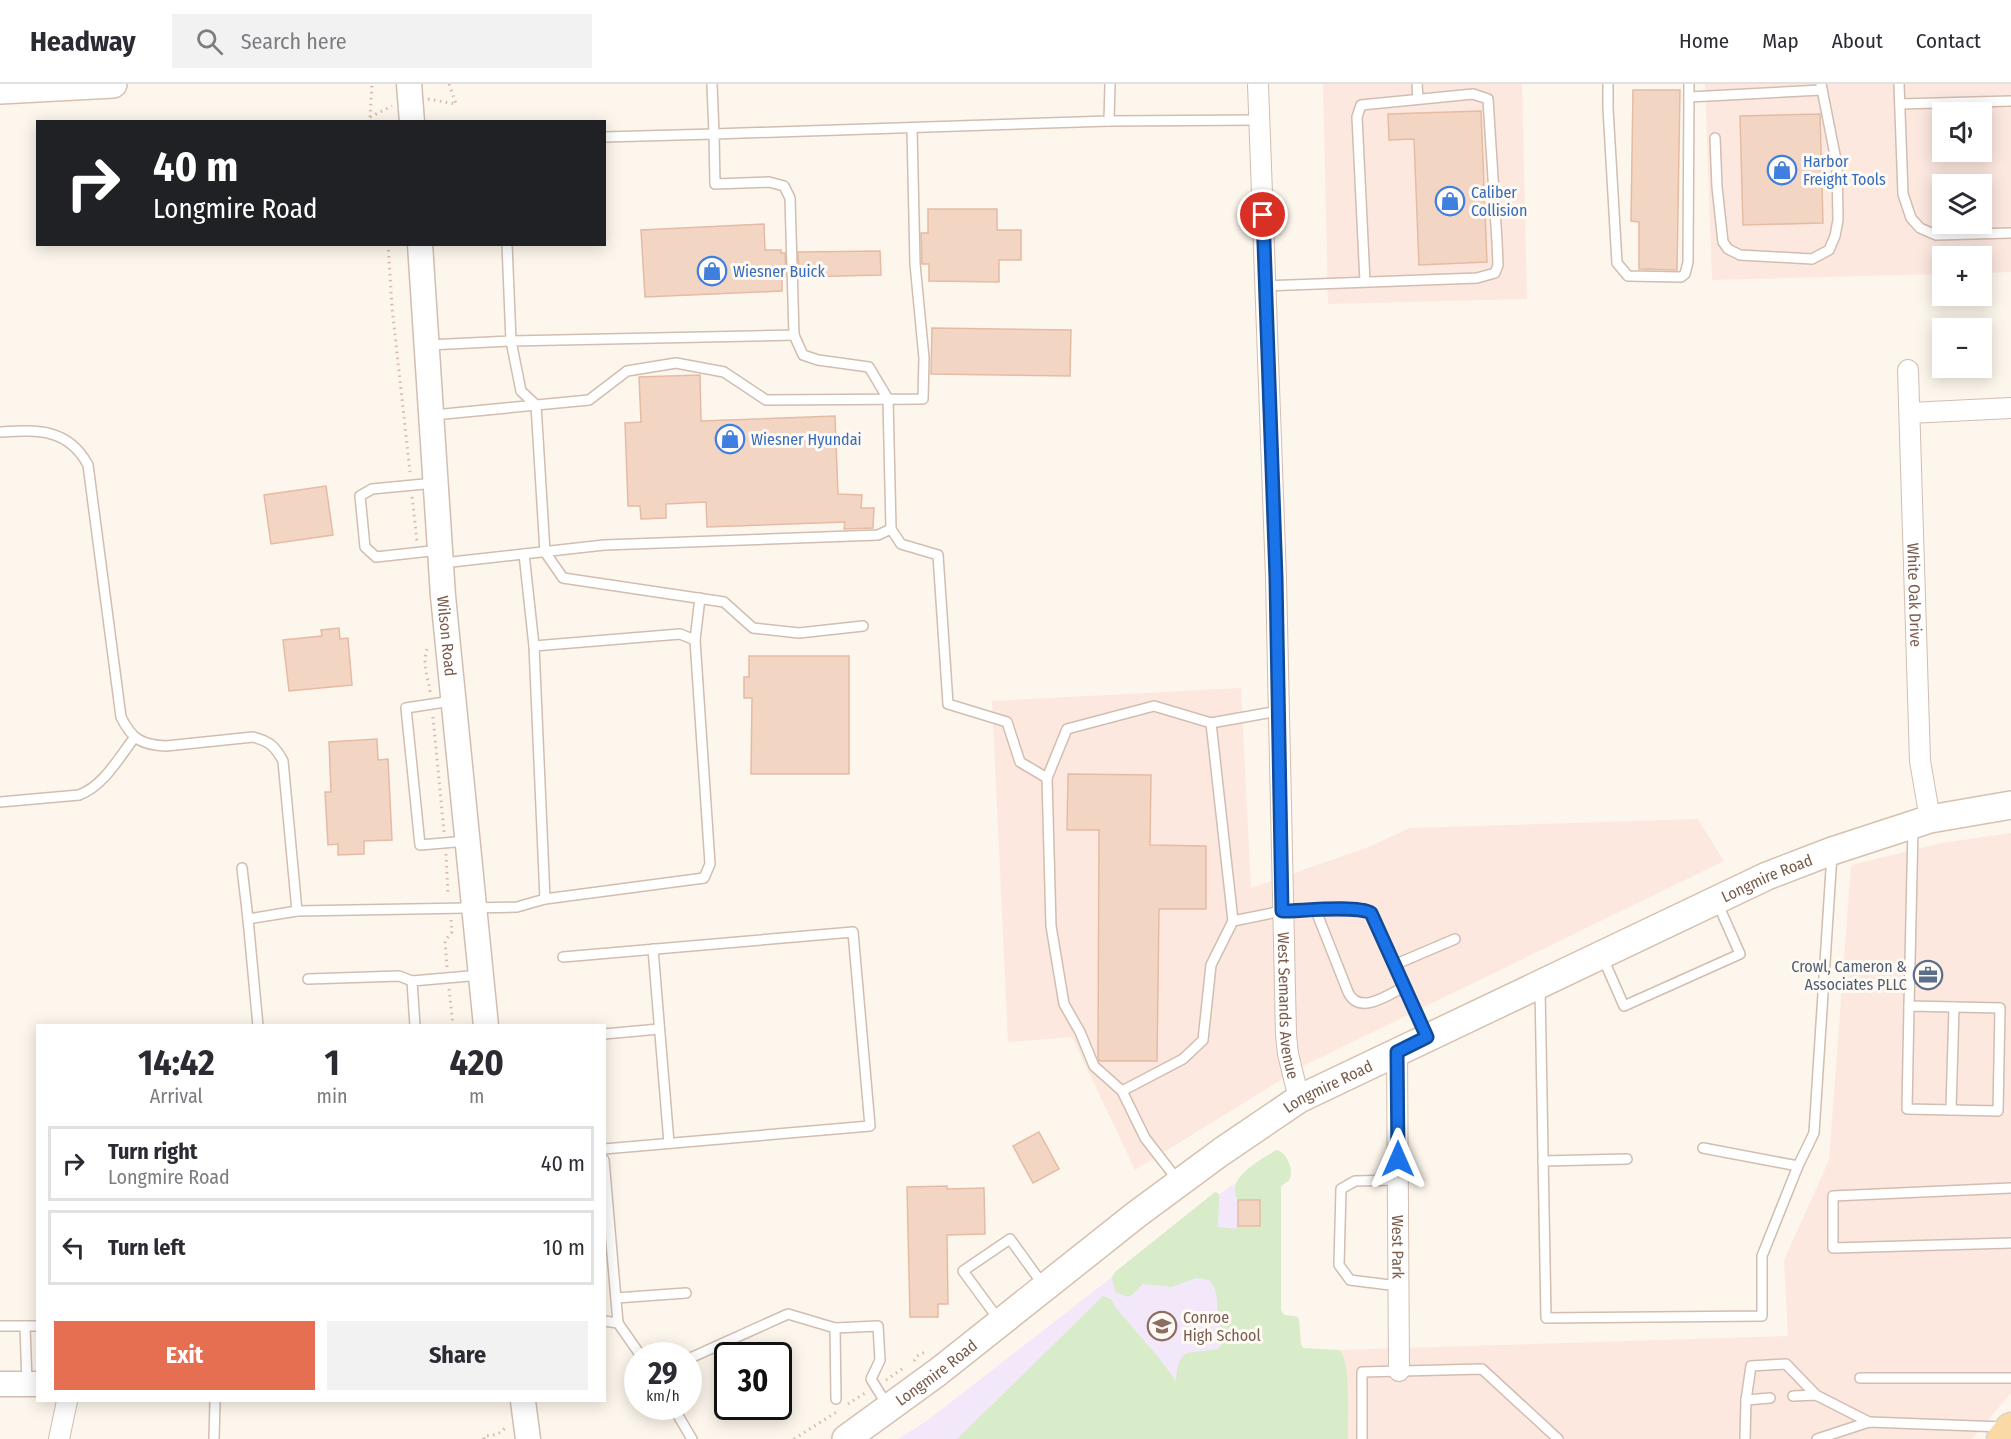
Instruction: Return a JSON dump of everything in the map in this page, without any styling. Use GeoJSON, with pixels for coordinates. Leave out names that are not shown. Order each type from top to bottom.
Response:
{"type":"FeatureCollection","features":[{"type":"Feature","properties":{"kind":"main road"},"geometry":{"type":"LineString","coordinates":[[0,90],[113,84]]}},
{"type":"Feature","properties":{"kind":"main road","name":"Longmire Road"},"geometry":{"type":"LineString","coordinates":[[846,1439],[889,1409],[1180,1183],[1299,1099],[1767,876],[1832,851],[1922,822],[2011,805]]}},
{"type":"Feature","properties":{"kind":"main road"},"geometry":{"type":"LineString","coordinates":[[2002,1439],[2011,1428]]}},
{"type":"Feature","properties":{"kind":"street"},"geometry":{"type":"LineString","coordinates":[[409,84],[412,120]]}},
{"type":"Feature","properties":{"kind":"street","name":"West Semands Avenue"},"geometry":{"type":"LineString","coordinates":[[1258,84],[1276,578],[1282,911],[1288,1054],[1299,1099]]}},
{"type":"Feature","properties":{"kind":"street","name":"Wilson Road"},"geometry":{"type":"LineString","coordinates":[[420,246],[436,483],[433,555],[442,702],[462,909],[481,975],[486,1024]]}},
{"type":"Feature","properties":{"kind":"street","name":"White Oak Drive"},"geometry":{"type":"LineString","coordinates":[[1908,370],[1922,822]]}},
{"type":"Feature","properties":{"kind":"street"},"geometry":{"type":"LineString","coordinates":[[1910,413],[2011,408]]}},
{"type":"Feature","properties":{"kind":"street","name":"West Park"},"geometry":{"type":"LineString","coordinates":[[1397,1052],[1399,1371]]}},
{"type":"Feature","properties":{"kind":"street"},"geometry":{"type":"LineString","coordinates":[[0,1384],[32,1384]]}},
{"type":"Feature","properties":{"kind":"street"},"geometry":{"type":"LineString","coordinates":[[59,1439],[67,1402]]}},
{"type":"Feature","properties":{"kind":"street"},"geometry":{"type":"LineString","coordinates":[[523,1402],[528,1439]]}},
{"type":"Feature","properties":{"kind":"lane"},"geometry":{"type":"LineString","coordinates":[[712,84],[715,184],[770,182],[784,186],[790,198],[794,335],[803,355],[818,360],[869,367],[888,399],[891,529],[901,544],[938,555],[948,704],[1007,722],[1020,762],[1047,778]]}},
{"type":"Feature","properties":{"kind":"lane"},"geometry":{"type":"LineString","coordinates":[[1109,121],[1110,84]]}},
{"type":"Feature","properties":{"kind":"lane"},"geometry":{"type":"LineString","coordinates":[[1417,84],[1418,99]]}},
{"type":"Feature","properties":{"kind":"lane"},"geometry":{"type":"LineString","coordinates":[[1608,84],[1617,263],[1628,276],[1681,277],[1685,274],[1688,262],[1689,84]]}},
{"type":"Feature","properties":{"kind":"lane"},"geometry":{"type":"LineString","coordinates":[[1899,84],[1903,194],[1911,218],[1920,228],[1936,235],[2011,233]]}},
{"type":"Feature","properties":{"kind":"lane"},"geometry":{"type":"LineString","coordinates":[[1689,98],[1821,87],[1837,165],[1838,220],[1829,250],[1812,259],[1740,255],[1728,249],[1723,242],[1720,220],[1715,138]]}},
{"type":"Feature","properties":{"kind":"lane"},"geometry":{"type":"LineString","coordinates":[[1265,286],[1477,278],[1495,273],[1498,265],[1488,99],[1473,94],[1361,105],[1356,117],[1365,282]]}},
{"type":"Feature","properties":{"kind":"lane"},"geometry":{"type":"LineString","coordinates":[[1900,104],[2011,101]]}},
{"type":"Feature","properties":{"kind":"lane"},"geometry":{"type":"LineString","coordinates":[[606,136],[1109,121],[1259,120]]}},
{"type":"Feature","properties":{"kind":"lane"},"geometry":{"type":"LineString","coordinates":[[431,415],[589,400],[627,371],[676,363],[724,372],[766,400],[923,399],[924,357],[915,264],[912,128]]}},
{"type":"Feature","properties":{"kind":"lane"},"geometry":{"type":"LineString","coordinates":[[507,246],[511,341],[521,391],[536,405],[545,552],[563,578],[724,602],[753,628],[799,633],[863,626]]}},
{"type":"Feature","properties":{"kind":"lane"},"geometry":{"type":"LineString","coordinates":[[426,345],[794,335]]}},
{"type":"Feature","properties":{"kind":"lane"},"geometry":{"type":"LineString","coordinates":[[0,432],[33,430],[52,433],[70,442],[80,451],[88,465],[122,717],[128,731],[140,741],[153,745],[166,746],[253,737],[266,740],[276,747],[283,761],[297,911]]}},
{"type":"Feature","properties":{"kind":"lane"},"geometry":{"type":"LineString","coordinates":[[436,483],[372,489],[360,496],[364,547],[376,557],[524,554],[615,545],[878,535],[891,529]]}},
{"type":"Feature","properties":{"kind":"lane"},"geometry":{"type":"LineString","coordinates":[[524,554],[534,646],[545,899]]}},
{"type":"Feature","properties":{"kind":"lane"},"geometry":{"type":"LineString","coordinates":[[248,919],[297,911],[517,907],[545,899],[704,878],[710,864],[695,640],[700,598]]}},
{"type":"Feature","properties":{"kind":"lane"},"geometry":{"type":"LineString","coordinates":[[534,646],[680,634],[695,640]]}},
{"type":"Feature","properties":{"kind":"lane"},"geometry":{"type":"LineString","coordinates":[[442,702],[406,708],[420,845],[456,842]]}},
{"type":"Feature","properties":{"kind":"lane"},"geometry":{"type":"LineString","coordinates":[[1180,1183],[1145,1138],[1122,1091],[1094,1066],[1080,1032],[1064,1004],[1051,926],[1047,778],[1067,729],[1154,706],[1211,723],[1278,711]]}},
{"type":"Feature","properties":{"kind":"lane"},"geometry":{"type":"LineString","coordinates":[[1122,1091],[1183,1059],[1203,1040],[1211,965],[1233,921],[1211,723]]}},
{"type":"Feature","properties":{"kind":"lane"},"geometry":{"type":"LineString","coordinates":[[0,802],[79,795],[89,791],[99,783],[135,737]]}},
{"type":"Feature","properties":{"kind":"lane"},"geometry":{"type":"LineString","coordinates":[[1909,1006],[2000,1008],[1998,1111],[1907,1109],[1909,1006],[1922,822]]}},
{"type":"Feature","properties":{"kind":"lane"},"geometry":{"type":"LineString","coordinates":[[1540,983],[1546,1318],[1762,1316],[1761,1256],[1814,1133],[1832,851]]}},
{"type":"Feature","properties":{"kind":"lane"},"geometry":{"type":"LineString","coordinates":[[242,868],[258,1024]]}},
{"type":"Feature","properties":{"kind":"lane"},"geometry":{"type":"LineString","coordinates":[[1601,954],[1624,1006],[1740,954],[1716,899]]}},
{"type":"Feature","properties":{"kind":"lane"},"geometry":{"type":"LineString","coordinates":[[1233,921],[1282,911],[1364,909],[1371,913],[1427,1037]]}},
{"type":"Feature","properties":{"kind":"lane"},"geometry":{"type":"LineString","coordinates":[[1316,911],[1348,992],[1355,1002],[1370,1003],[1404,987]]}},
{"type":"Feature","properties":{"kind":"lane"},"geometry":{"type":"LineString","coordinates":[[563,957],[853,932],[870,1126],[606,1149]]}},
{"type":"Feature","properties":{"kind":"lane"},"geometry":{"type":"LineString","coordinates":[[1394,965],[1455,939]]}},
{"type":"Feature","properties":{"kind":"lane"},"geometry":{"type":"LineString","coordinates":[[653,949],[669,1143]]}},
{"type":"Feature","properties":{"kind":"lane"},"geometry":{"type":"LineString","coordinates":[[308,979],[399,976],[412,981],[481,975]]}},
{"type":"Feature","properties":{"kind":"lane"},"geometry":{"type":"LineString","coordinates":[[412,981],[415,1024]]}},
{"type":"Feature","properties":{"kind":"lane"},"geometry":{"type":"LineString","coordinates":[[1951,1110],[1954,1007]]}},
{"type":"Feature","properties":{"kind":"lane"},"geometry":{"type":"LineString","coordinates":[[606,1034],[659,1029]]}},
{"type":"Feature","properties":{"kind":"lane"},"geometry":{"type":"LineString","coordinates":[[1703,1148],[1798,1166]]}},
{"type":"Feature","properties":{"kind":"lane"},"geometry":{"type":"LineString","coordinates":[[1543,1161],[1627,1159]]}},
{"type":"Feature","properties":{"kind":"lane"},"geometry":{"type":"LineString","coordinates":[[1398,1180],[1355,1181],[1341,1189],[1339,1265],[1350,1280],[1398,1286]]}},
{"type":"Feature","properties":{"kind":"lane"},"geometry":{"type":"LineString","coordinates":[[606,1183],[618,1323],[631,1342]]}},
{"type":"Feature","properties":{"kind":"lane"},"geometry":{"type":"LineString","coordinates":[[2011,1188],[1833,1196],[1833,1248],[2011,1243]]}},
{"type":"Feature","properties":{"kind":"lane"},"geometry":{"type":"LineString","coordinates":[[1000,1322],[963,1271],[1010,1239],[1044,1287]]}},
{"type":"Feature","properties":{"kind":"lane"},"geometry":{"type":"LineString","coordinates":[[616,1298],[686,1293]]}},
{"type":"Feature","properties":{"kind":"lane"},"geometry":{"type":"LineString","coordinates":[[702,1353],[788,1314],[835,1328],[878,1326],[880,1360],[871,1380],[889,1409]]}},
{"type":"Feature","properties":{"kind":"lane"},"geometry":{"type":"LineString","coordinates":[[606,1321],[618,1323]]}},
{"type":"Feature","properties":{"kind":"lane"},"geometry":{"type":"LineString","coordinates":[[0,1326],[36,1326]]}},
{"type":"Feature","properties":{"kind":"lane"},"geometry":{"type":"LineString","coordinates":[[26,1326],[32,1384]]}},
{"type":"Feature","properties":{"kind":"lane"},"geometry":{"type":"LineString","coordinates":[[835,1328],[836,1399]]}},
{"type":"Feature","properties":{"kind":"lane"},"geometry":{"type":"LineString","coordinates":[[1745,1439],[1746,1400],[1751,1366],[1786,1364],[1816,1395],[1869,1422]]}},
{"type":"Feature","properties":{"kind":"lane"},"geometry":{"type":"LineString","coordinates":[[1362,1439],[1362,1372],[1482,1369],[1558,1439]]}},
{"type":"Feature","properties":{"kind":"lane"},"geometry":{"type":"LineString","coordinates":[[1860,1378],[2011,1378]]}},
{"type":"Feature","properties":{"kind":"lane"},"geometry":{"type":"LineString","coordinates":[[1793,1396],[1816,1395]]}},
{"type":"Feature","properties":{"kind":"lane"},"geometry":{"type":"LineString","coordinates":[[1746,1400],[1770,1398]]}},
{"type":"Feature","properties":{"kind":"lane"},"geometry":{"type":"LineString","coordinates":[[214,1439],[215,1402]]}},
{"type":"Feature","properties":{"kind":"lane"},"geometry":{"type":"LineString","coordinates":[[681,1420],[692,1439]]}},
{"type":"Feature","properties":{"kind":"lane"},"geometry":{"type":"LineString","coordinates":[[1817,1439],[1869,1422],[2011,1428]]}},
{"type":"Feature","properties":{"kind":"path"},"geometry":{"type":"LineString","coordinates":[[368,120],[370,117],[372,84]]}},
{"type":"Feature","properties":{"kind":"path"},"geometry":{"type":"LineString","coordinates":[[388,246],[392,307],[411,486],[433,555]]}},
{"type":"Feature","properties":{"kind":"path"},"geometry":{"type":"LineString","coordinates":[[426,641],[425,673],[430,687],[442,702],[456,842],[447,883],[462,909],[452,932],[445,941],[453,1024]]}},
{"type":"Feature","properties":{"kind":"path"},"geometry":{"type":"LineString","coordinates":[[484,1439],[484,1436],[503,1431],[507,1424]]}},
{"type":"Feature","properties":{"kind":"shaded area"},"geometry":{"type":"Polygon","coordinates":[[[1323,84],[1522,84],[1527,299],[1328,304],[1323,84]]]}},
{"type":"Feature","properties":{"kind":"shaded area"},"geometry":{"type":"Polygon","coordinates":[[[1705,84],[2011,84],[2011,272],[1992,273],[1992,246],[1932,246],[1932,274],[1712,280],[1705,84]]]}},
{"type":"Feature","properties":{"kind":"shaded area"},"geometry":{"type":"Polygon","coordinates":[[[1241,688],[1251,888],[1366,848],[1410,828],[1698,819],[1724,861],[1305,1065],[1135,1170],[1072,1037],[1008,1042],[992,701],[1241,688]]]}},
{"type":"Feature","properties":{"kind":"shaded area"},"geometry":{"type":"Polygon","coordinates":[[[2011,833],[2011,1393],[1972,1439],[1334,1439],[1339,1350],[1788,1336],[1784,1260],[1829,1160],[1851,865],[1942,843],[2011,833]]]}},
{"type":"Feature","properties":{"kind":"shaded area","name":"Conroe High School"},"geometry":{"type":"Polygon","coordinates":[[[1275,1156],[1276,1439],[898,1439],[928,1420],[1215,1197],[1275,1156]]]}},
{"type":"Feature","properties":{"kind":"green space","name":"Conroe High School"},"geometry":{"type":"Polygon","coordinates":[[[1276,1150],[1287,1158],[1291,1172],[1289,1180],[1281,1186],[1281,1310],[1284,1315],[1296,1316],[1299,1319],[1303,1348],[1339,1350],[1343,1356],[1348,1392],[1348,1439],[957,1439],[1103,1296],[1111,1299],[1176,1381],[1181,1358],[1187,1353],[1218,1349],[1224,1334],[1219,1322],[1215,1289],[1209,1280],[1196,1278],[1172,1287],[1143,1284],[1128,1297],[1115,1292],[1112,1277],[1115,1272],[1215,1192],[1219,1196],[1218,1227],[1235,1229],[1238,1226],[1259,1226],[1259,1200],[1238,1200],[1235,1192],[1236,1184],[1246,1170],[1276,1150]]]}},
{"type":"Feature","properties":{"kind":"building"},"geometry":{"type":"Polygon","coordinates":[[[1633,90],[1680,90],[1677,270],[1639,269],[1639,222],[1631,221],[1633,90]]]}},
{"type":"Feature","properties":{"kind":"building","name":"Caliber Collision"},"geometry":{"type":"Polygon","coordinates":[[[1481,111],[1487,262],[1419,265],[1414,139],[1389,140],[1388,114],[1481,111]]]}},
{"type":"Feature","properties":{"kind":"building","name":"Harbor Freight Tools"},"geometry":{"type":"Polygon","coordinates":[[[1820,114],[1823,223],[1743,225],[1740,116],[1820,114]]]}},
{"type":"Feature","properties":{"kind":"building"},"geometry":{"type":"Polygon","coordinates":[[[928,209],[997,209],[997,230],[1021,230],[1021,260],[999,260],[999,282],[929,281],[929,264],[922,264],[921,233],[928,233],[928,209]]]}},
{"type":"Feature","properties":{"kind":"building","name":"Wiesner Buick"},"geometry":{"type":"Polygon","coordinates":[[[764,224],[765,250],[781,250],[781,253],[785,253],[786,277],[782,277],[782,291],[645,297],[641,230],[764,224]]]}},
{"type":"Feature","properties":{"kind":"building"},"geometry":{"type":"Polygon","coordinates":[[[880,251],[881,275],[799,277],[798,252],[880,251]]]}},
{"type":"Feature","properties":{"kind":"building"},"geometry":{"type":"Polygon","coordinates":[[[932,328],[1071,330],[1070,376],[931,374],[932,328]]]}},
{"type":"Feature","properties":{"kind":"building","name":"Wiesner Hyundai"},"geometry":{"type":"Polygon","coordinates":[[[700,375],[701,421],[835,416],[838,494],[862,495],[861,508],[874,508],[873,528],[844,529],[845,522],[707,527],[706,502],[666,504],[666,518],[641,519],[640,506],[628,506],[625,423],[641,422],[639,377],[700,375]]]}},
{"type":"Feature","properties":{"kind":"building"},"geometry":{"type":"Polygon","coordinates":[[[326,486],[333,535],[271,544],[264,495],[326,486]]]}},
{"type":"Feature","properties":{"kind":"building"},"geometry":{"type":"Polygon","coordinates":[[[339,628],[340,639],[348,638],[352,685],[289,691],[283,640],[322,636],[321,630],[339,628]]]}},
{"type":"Feature","properties":{"kind":"building"},"geometry":{"type":"Polygon","coordinates":[[[749,656],[849,656],[849,774],[751,774],[752,698],[744,698],[744,677],[749,677],[749,656]]]}},
{"type":"Feature","properties":{"kind":"building"},"geometry":{"type":"Polygon","coordinates":[[[377,739],[378,760],[388,759],[392,840],[364,841],[364,854],[338,855],[338,844],[328,845],[325,792],[331,792],[329,742],[377,739]]]}},
{"type":"Feature","properties":{"kind":"building"},"geometry":{"type":"Polygon","coordinates":[[[1068,774],[1151,775],[1150,845],[1206,846],[1206,909],[1159,909],[1157,1061],[1099,1061],[1099,830],[1067,830],[1068,774]]]}},
{"type":"Feature","properties":{"kind":"building"},"geometry":{"type":"Polygon","coordinates":[[[1039,1132],[1059,1169],[1033,1183],[1013,1146],[1039,1132]]]}},
{"type":"Feature","properties":{"kind":"building"},"geometry":{"type":"Polygon","coordinates":[[[947,1186],[947,1189],[984,1188],[985,1234],[947,1235],[948,1304],[938,1304],[938,1317],[910,1317],[907,1187],[947,1186]]]}},
{"type":"Feature","properties":{"kind":"building"},"geometry":{"type":"Polygon","coordinates":[[[1238,1200],[1260,1200],[1260,1226],[1238,1226],[1238,1200]]]}},
{"type":"Feature","properties":{"kind":"place","name":"Harbor Freight Tools"},"geometry":{"type":"Point","coordinates":[1782,170]}},
{"type":"Feature","properties":{"kind":"place","name":"Caliber Collision"},"geometry":{"type":"Point","coordinates":[1450,201]}},
{"type":"Feature","properties":{"kind":"place","name":"Wiesner Buick"},"geometry":{"type":"Point","coordinates":[712,271]}},
{"type":"Feature","properties":{"kind":"place","name":"Wiesner Hyundai"},"geometry":{"type":"Point","coordinates":[730,439]}},
{"type":"Feature","properties":{"kind":"place","name":"Crowl, Cameron & Associates PLLC"},"geometry":{"type":"Point","coordinates":[1928,975]}},
{"type":"Feature","properties":{"kind":"place","name":"Conroe High School"},"geometry":{"type":"Point","coordinates":[1162,1326]}},
{"type":"Feature","properties":{"kind":"route"},"geometry":{"type":"LineString","coordinates":[[1263,215],[1276,578],[1282,911],[1364,909],[1371,913],[1427,1037],[1397,1052],[1398,1159]]}}]}
